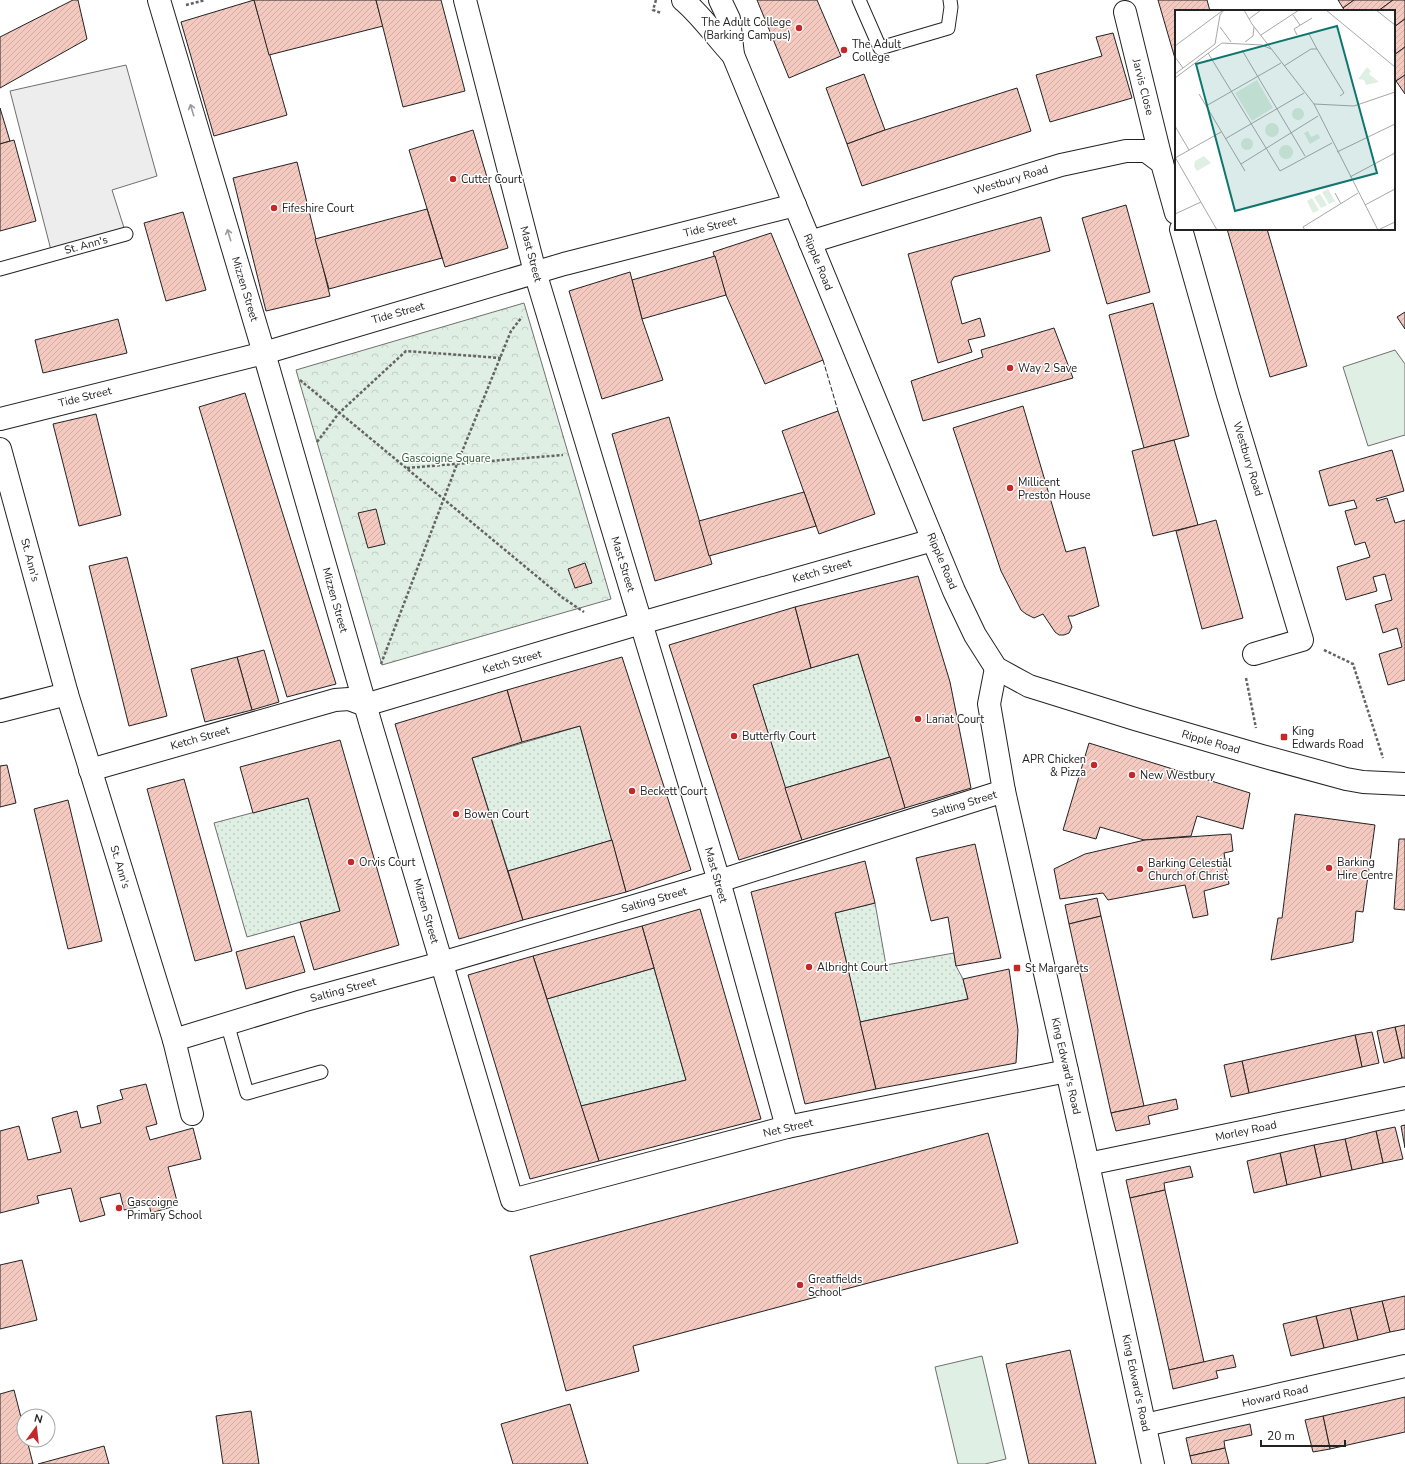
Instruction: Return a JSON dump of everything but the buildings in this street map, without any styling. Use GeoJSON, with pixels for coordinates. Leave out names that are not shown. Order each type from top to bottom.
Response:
{"type":"FeatureCollection","features":[{"type":"Feature","properties":{"kind":"street","name":"Mizzen Street"},"geometry":{"type":"LineString","coordinates":[[159,0],[264,352],[365,705],[512,1200]]}},
{"type":"Feature","properties":{"kind":"street","name":"Mast Street"},"geometry":{"type":"LineString","coordinates":[[466,0],[538,282],[719,881],[788,1127]]}},
{"type":"Feature","properties":{"kind":"street"},"geometry":{"type":"LineString","coordinates":[[683,0],[702,18],[710,30],[733,56]]}},
{"type":"Feature","properties":{"kind":"street"},"geometry":{"type":"LineString","coordinates":[[720,0],[729,18],[733,56]]}},
{"type":"Feature","properties":{"kind":"street","name":"Jarvis Close"},"geometry":{"type":"LineString","coordinates":[[1125,12],[1162,163]]}},
{"type":"Feature","properties":{"kind":"street","name":"Ripple Road"},"geometry":{"type":"LineString","coordinates":[[733,56],[954,591],[975,635],[996,668],[1029,686],[1262,756],[1346,779],[1398,784]]}},
{"type":"Feature","properties":{"kind":"street","name":"Westbury Road"},"geometry":{"type":"LineString","coordinates":[[810,242],[1061,165],[1098,156],[1126,151],[1146,151],[1162,163]]}},
{"type":"Feature","properties":{"kind":"street"},"geometry":{"type":"LineString","coordinates":[[1162,163],[1175,209]]}},
{"type":"Feature","properties":{"kind":"street","name":"Tide Street"},"geometry":{"type":"LineString","coordinates":[[0,419],[538,282],[564,264],[795,205]]}},
{"type":"Feature","properties":{"kind":"street","name":"Westbury Road"},"geometry":{"type":"LineString","coordinates":[[1181,230],[1228,395],[1302,640]]}},
{"type":"Feature","properties":{"kind":"street","name":"St. Ann's"},"geometry":{"type":"LineString","coordinates":[[0,449],[67,694],[174,1040],[192,1114]]}},
{"type":"Feature","properties":{"kind":"street","name":"Ketch Street"},"geometry":{"type":"LineString","coordinates":[[90,770],[335,700],[349,699],[365,705],[903,547],[933,540]]}},
{"type":"Feature","properties":{"kind":"street"},"geometry":{"type":"LineString","coordinates":[[1250,664],[1302,640]]}},
{"type":"Feature","properties":{"kind":"street","name":"King Edward's Road"},"geometry":{"type":"LineString","coordinates":[[996,668],[989,704],[1004,791],[1088,1164],[1153,1464]]}},
{"type":"Feature","properties":{"kind":"street"},"geometry":{"type":"LineString","coordinates":[[0,711],[67,694]]}},
{"type":"Feature","properties":{"kind":"street","name":"Salting Street"},"geometry":{"type":"LineString","coordinates":[[227,1023],[441,963],[719,881],[1004,791]]}},
{"type":"Feature","properties":{"kind":"street"},"geometry":{"type":"LineString","coordinates":[[174,1040],[227,1023]]}},
{"type":"Feature","properties":{"kind":"street","name":"Net Street"},"geometry":{"type":"LineString","coordinates":[[512,1200],[788,1127],[1067,1071]]}},
{"type":"Feature","properties":{"kind":"street","name":"Morley Road"},"geometry":{"type":"LineString","coordinates":[[1088,1164],[1405,1098]]}},
{"type":"Feature","properties":{"kind":"street","name":"Howard Road"},"geometry":{"type":"LineString","coordinates":[[1145,1425],[1405,1366]]}},
{"type":"Feature","properties":{"kind":"lane"},"geometry":{"type":"LineString","coordinates":[[859,0],[880,48],[948,28],[951,7],[950,0]]}},
{"type":"Feature","properties":{"kind":"lane","name":"St. Ann's"},"geometry":{"type":"LineString","coordinates":[[0,269],[126,234]]}},
{"type":"Feature","properties":{"kind":"lane"},"geometry":{"type":"LineString","coordinates":[[227,1023],[247,1093],[321,1072]]}},
{"type":"Feature","properties":{"kind":"path"},"geometry":{"type":"LineString","coordinates":[[653,10],[656,0]]}},
{"type":"Feature","properties":{"kind":"path"},"geometry":{"type":"LineString","coordinates":[[379,668],[457,464],[511,331],[538,282]]}},
{"type":"Feature","properties":{"kind":"path"},"geometry":{"type":"LineString","coordinates":[[297,468],[339,413],[406,351],[501,358]]}},
{"type":"Feature","properties":{"kind":"path"},"geometry":{"type":"LineString","coordinates":[[298,378],[563,598],[612,632]]}},
{"type":"Feature","properties":{"kind":"path"},"geometry":{"type":"LineString","coordinates":[[406,468],[590,453]]}},
{"type":"Feature","properties":{"kind":"path"},"geometry":{"type":"LineString","coordinates":[[1302,640],[1353,664],[1398,784]]}},
{"type":"Feature","properties":{"kind":"path"},"geometry":{"type":"LineString","coordinates":[[1250,664],[1262,756]]}},
{"type":"Feature","properties":{"kind":"green space","name":"Gascoigne Square"},"geometry":{"type":"Polygon","coordinates":[[[524,303],[611,599],[382,665],[296,370],[524,303]]]}},
{"type":"Feature","properties":{"kind":"green space"},"geometry":{"type":"Polygon","coordinates":[[[1395,350],[1405,364],[1405,435],[1368,446],[1343,367],[1395,350]]]}},
{"type":"Feature","properties":{"kind":"green space"},"geometry":{"type":"Polygon","coordinates":[[[858,654],[890,757],[785,788],[753,685],[858,654]]]}},
{"type":"Feature","properties":{"kind":"green space"},"geometry":{"type":"Polygon","coordinates":[[[580,726],[612,840],[508,871],[472,758],[580,726]]]}},
{"type":"Feature","properties":{"kind":"green space"},"geometry":{"type":"Polygon","coordinates":[[[308,798],[340,911],[247,937],[214,823],[308,798]]]}},
{"type":"Feature","properties":{"kind":"green space"},"geometry":{"type":"Polygon","coordinates":[[[875,903],[886,965],[954,953],[956,966],[963,979],[968,999],[860,1022],[835,913],[875,903]]]}},
{"type":"Feature","properties":{"kind":"green space"},"geometry":{"type":"Polygon","coordinates":[[[654,968],[686,1080],[581,1106],[547,999],[654,968]]]}},
{"type":"Feature","properties":{"kind":"green space"},"geometry":{"type":"Polygon","coordinates":[[[982,1356],[1006,1459],[985,1464],[958,1464],[935,1367],[982,1356]]]}},
{"type":"Feature","properties":{"kind":"shaded area"},"geometry":{"type":"Polygon","coordinates":[[[126,65],[157,176],[112,190],[126,234],[52,254],[10,91],[126,65]]]}},
{"type":"Feature","properties":{"kind":"fence"},"geometry":{"type":"LineString","coordinates":[[823,360],[838,411]]}},
{"type":"Feature","properties":{"kind":"place","name":"The Adult College (Barking Campus)"},"geometry":{"type":"Point","coordinates":[799,28]}},
{"type":"Feature","properties":{"kind":"place","name":"The Adult College"},"geometry":{"type":"Point","coordinates":[844,50]}},
{"type":"Feature","properties":{"kind":"place","name":"Cutter Court"},"geometry":{"type":"Point","coordinates":[453,179]}},
{"type":"Feature","properties":{"kind":"place","name":"Fifeshire Court"},"geometry":{"type":"Point","coordinates":[274,208]}},
{"type":"Feature","properties":{"kind":"place","name":"Way 2 Save"},"geometry":{"type":"Point","coordinates":[1010,368]}},
{"type":"Feature","properties":{"kind":"place","name":"Millicent Preston House"},"geometry":{"type":"Point","coordinates":[1010,488]}},
{"type":"Feature","properties":{"kind":"place","name":"Lariat Court"},"geometry":{"type":"Point","coordinates":[918,719]}},
{"type":"Feature","properties":{"kind":"place","name":"Butterfly Court"},"geometry":{"type":"Point","coordinates":[734,736]}},
{"type":"Feature","properties":{"kind":"place","name":"King Edwards Road"},"geometry":{"type":"Point","coordinates":[1284,737]}},
{"type":"Feature","properties":{"kind":"place","name":"APR Chicken & Pizza"},"geometry":{"type":"Point","coordinates":[1094,765]}},
{"type":"Feature","properties":{"kind":"place","name":"New Westbury"},"geometry":{"type":"Point","coordinates":[1132,775]}},
{"type":"Feature","properties":{"kind":"place","name":"Beckett Court"},"geometry":{"type":"Point","coordinates":[632,791]}},
{"type":"Feature","properties":{"kind":"place","name":"Bowen Court"},"geometry":{"type":"Point","coordinates":[456,814]}},
{"type":"Feature","properties":{"kind":"place","name":"Orvis Court"},"geometry":{"type":"Point","coordinates":[351,862]}},
{"type":"Feature","properties":{"kind":"place","name":"Barking Hire Centre"},"geometry":{"type":"Point","coordinates":[1329,868]}},
{"type":"Feature","properties":{"kind":"place","name":"Barking Celestial Church of Christ"},"geometry":{"type":"Point","coordinates":[1140,869]}},
{"type":"Feature","properties":{"kind":"place","name":"Albright Court"},"geometry":{"type":"Point","coordinates":[809,967]}},
{"type":"Feature","properties":{"kind":"place","name":"St Margarets"},"geometry":{"type":"Point","coordinates":[1017,968]}},
{"type":"Feature","properties":{"kind":"place","name":"Gascoigne Primary School"},"geometry":{"type":"Point","coordinates":[119,1208]}},
{"type":"Feature","properties":{"kind":"place","name":"Greatfields School"},"geometry":{"type":"Point","coordinates":[800,1285]}}]}
